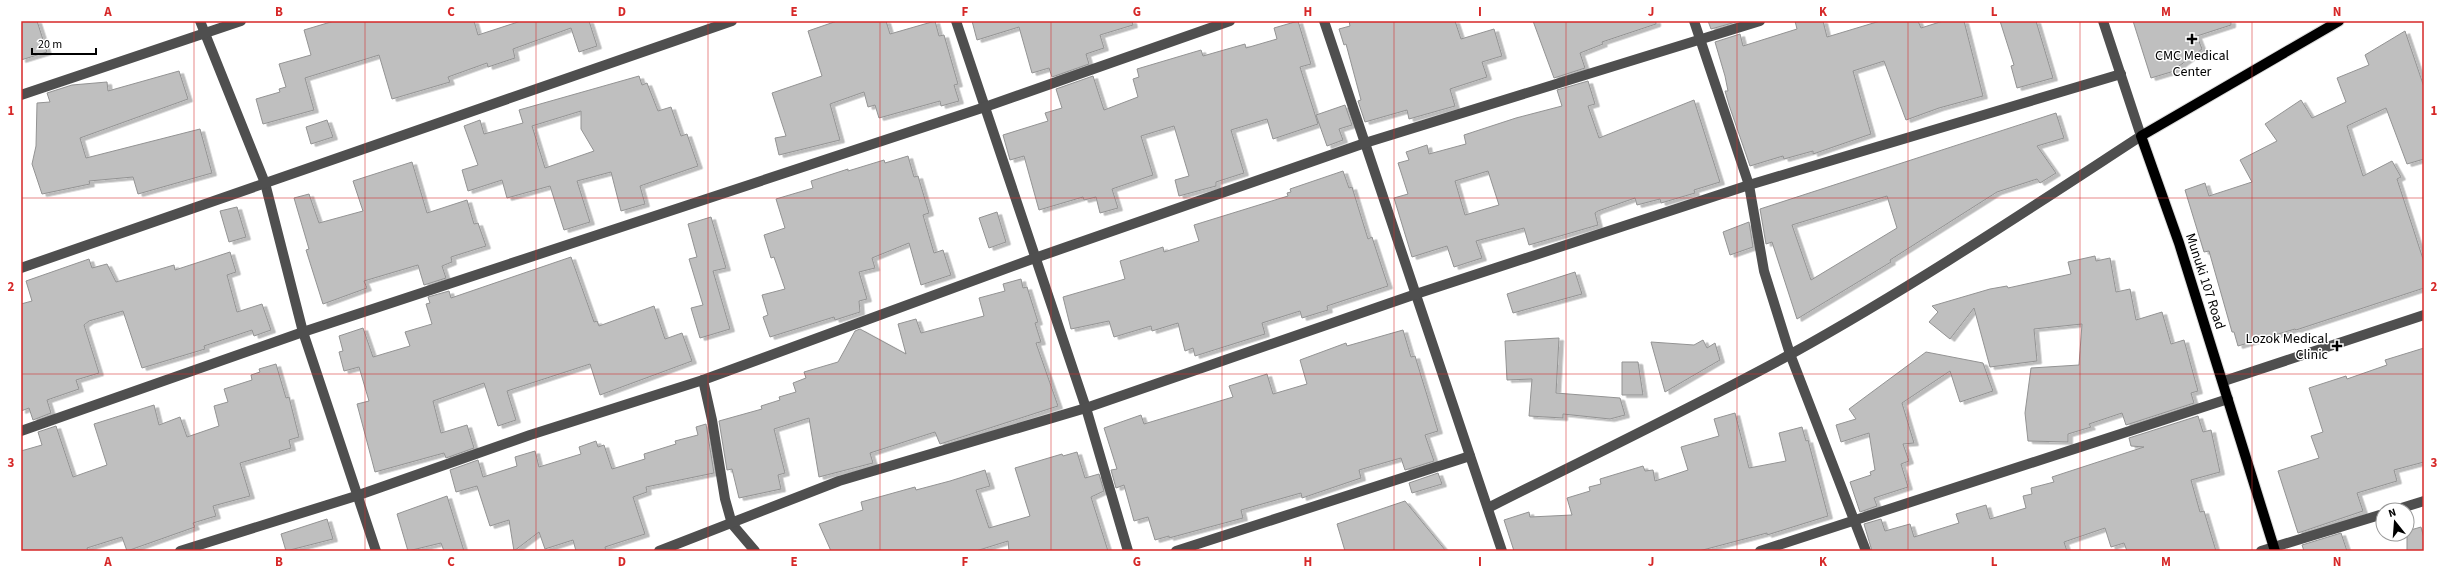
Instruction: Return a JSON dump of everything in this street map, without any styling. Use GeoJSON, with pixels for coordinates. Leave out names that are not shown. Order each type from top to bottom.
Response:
{"type":"FeatureCollection","features":[{"type":"Feature","properties":{"kind":"main road"},"geometry":{"type":"LineString","coordinates":[[2141,136],[2340,21]]}},
{"type":"Feature","properties":{"kind":"main road","name":"Munuki 107 Road"},"geometry":{"type":"LineString","coordinates":[[2141,136],[2180,243],[2224,381],[2228,399],[2274,549]]}},
{"type":"Feature","properties":{"kind":"street"},"geometry":{"type":"LineString","coordinates":[[200,21],[265,183],[303,332],[356,496],[376,551]]}},
{"type":"Feature","properties":{"kind":"street"},"geometry":{"type":"LineString","coordinates":[[21,95],[205,35],[241,21]]}},
{"type":"Feature","properties":{"kind":"street"},"geometry":{"type":"LineString","coordinates":[[21,268],[732,21]]}},
{"type":"Feature","properties":{"kind":"street"},"geometry":{"type":"LineString","coordinates":[[956,21],[1086,408],[1128,551]]}},
{"type":"Feature","properties":{"kind":"street"},"geometry":{"type":"LineString","coordinates":[[21,430],[303,332],[985,107],[1230,21]]}},
{"type":"Feature","properties":{"kind":"street"},"geometry":{"type":"LineString","coordinates":[[1324,21],[1502,551]]}},
{"type":"Feature","properties":{"kind":"street"},"geometry":{"type":"LineString","coordinates":[[1694,21],[1749,185],[1764,271],[1790,354],[1855,519],[1866,551]]}},
{"type":"Feature","properties":{"kind":"street"},"geometry":{"type":"LineString","coordinates":[[180,551],[356,496],[530,435],[703,380],[1035,258],[1365,143],[1760,21]]}},
{"type":"Feature","properties":{"kind":"street","name":"Munuki 107 Road"},"geometry":{"type":"LineString","coordinates":[[2103,21],[2141,136]]}},
{"type":"Feature","properties":{"kind":"street"},"geometry":{"type":"LineString","coordinates":[[659,551],[732,524],[839,481],[1086,408],[1416,294],[1749,185],[2121,74]]}},
{"type":"Feature","properties":{"kind":"street"},"geometry":{"type":"LineString","coordinates":[[1488,508],[1790,354],[1956,256],[2141,136]]}},
{"type":"Feature","properties":{"kind":"street"},"geometry":{"type":"LineString","coordinates":[[2224,381],[2424,315]]}},
{"type":"Feature","properties":{"kind":"street"},"geometry":{"type":"LineString","coordinates":[[703,380],[712,420],[725,499],[732,524],[755,551]]}},
{"type":"Feature","properties":{"kind":"street"},"geometry":{"type":"LineString","coordinates":[[1760,551],[2228,399]]}},
{"type":"Feature","properties":{"kind":"street"},"geometry":{"type":"LineString","coordinates":[[1176,551],[1470,456]]}},
{"type":"Feature","properties":{"kind":"street"},"geometry":{"type":"LineString","coordinates":[[2261,551],[2274,549],[2375,517]]}},
{"type":"Feature","properties":{"kind":"building"},"geometry":{"type":"Polygon","coordinates":[[[21,21],[37,21],[47,52],[21,60],[21,21]]]}},
{"type":"Feature","properties":{"kind":"building"},"geometry":{"type":"Polygon","coordinates":[[[334,21],[474,21],[478,35],[521,21],[589,21],[597,46],[579,52],[571,28],[513,49],[515,58],[488,67],[487,63],[448,77],[450,82],[392,99],[379,55],[305,78],[314,110],[263,124],[256,99],[280,92],[279,89],[286,87],[279,64],[311,55],[304,30],[334,21]]]}},
{"type":"Feature","properties":{"kind":"building"},"geometry":{"type":"Polygon","coordinates":[[[837,21],[886,21],[890,34],[935,21],[939,36],[944,35],[958,84],[954,85],[959,101],[941,106],[940,101],[879,118],[875,105],[868,107],[864,92],[830,104],[840,140],[779,155],[775,138],[786,136],[772,93],[822,76],[808,31],[837,21]]]}},
{"type":"Feature","properties":{"kind":"building"},"geometry":{"type":"Polygon","coordinates":[[[972,21],[1132,21],[1133,25],[1100,35],[1104,48],[1086,54],[1089,64],[1052,77],[1049,68],[1032,73],[1019,27],[977,40],[972,21]]]}},
{"type":"Feature","properties":{"kind":"building"},"geometry":{"type":"Polygon","coordinates":[[[1298,21],[1311,64],[1300,67],[1318,124],[1273,139],[1267,119],[1231,130],[1244,173],[1216,182],[1216,186],[1179,196],[1175,180],[1189,176],[1174,126],[1141,136],[1153,175],[1112,189],[1118,208],[1100,213],[1096,197],[1084,200],[1083,197],[1039,210],[1024,156],[1010,160],[1003,135],[1048,121],[1045,113],[1062,108],[1056,89],[1093,76],[1104,110],[1138,97],[1133,79],[1139,77],[1137,69],[1201,50],[1203,56],[1245,44],[1246,48],[1277,39],[1274,28],[1298,21]]]}},
{"type":"Feature","properties":{"kind":"building"},"geometry":{"type":"Polygon","coordinates":[[[1349,21],[1455,21],[1461,39],[1494,29],[1502,56],[1482,62],[1487,77],[1450,89],[1455,106],[1409,119],[1407,110],[1365,122],[1358,101],[1361,100],[1346,44],[1344,45],[1339,29],[1350,26],[1349,21]]]}},
{"type":"Feature","properties":{"kind":"building"},"geometry":{"type":"Polygon","coordinates":[[[1533,21],[1656,21],[1656,24],[1602,42],[1603,44],[1580,53],[1585,68],[1554,78],[1533,21]]]}},
{"type":"Feature","properties":{"kind":"building"},"geometry":{"type":"Polygon","coordinates":[[[1708,21],[1736,21],[1736,22],[1711,29],[1708,21]]]}},
{"type":"Feature","properties":{"kind":"building"},"geometry":{"type":"Polygon","coordinates":[[[1795,21],[1823,21],[1827,37],[1880,21],[1918,21],[1921,28],[1943,21],[1964,21],[1983,96],[1939,108],[1906,120],[1884,61],[1853,71],[1871,134],[1813,154],[1813,151],[1784,159],[1783,156],[1750,166],[1725,91],[1728,91],[1715,42],[1740,34],[1743,46],[1797,29],[1795,21]]]}},
{"type":"Feature","properties":{"kind":"building"},"geometry":{"type":"Polygon","coordinates":[[[2000,21],[2036,21],[2053,78],[2017,88],[2011,66],[2014,65],[2000,21]]]}},
{"type":"Feature","properties":{"kind":"building"},"geometry":{"type":"Polygon","coordinates":[[[2133,21],[2231,21],[2231,25],[2197,36],[2202,49],[2171,72],[2151,78],[2133,21]]]}},
{"type":"Feature","properties":{"kind":"building"},"geometry":{"type":"Polygon","coordinates":[[[2405,31],[2424,87],[2424,159],[2407,164],[2386,108],[2347,126],[2363,176],[2392,161],[2401,177],[2397,179],[2424,262],[2424,288],[2296,330],[2295,329],[2238,346],[2234,332],[2232,332],[2209,251],[2204,252],[2185,190],[2205,183],[2209,196],[2252,182],[2240,160],[2277,141],[2265,124],[2301,100],[2312,118],[2346,102],[2337,78],[2369,65],[2365,55],[2405,31]]]}},
{"type":"Feature","properties":{"kind":"building"},"geometry":{"type":"Polygon","coordinates":[[[179,71],[188,99],[80,138],[86,158],[200,129],[212,173],[138,194],[133,177],[89,181],[90,184],[42,194],[32,164],[36,146],[37,103],[50,102],[47,93],[72,85],[107,82],[108,91],[179,71]]]}},
{"type":"Feature","properties":{"kind":"building"},"geometry":{"type":"Polygon","coordinates":[[[639,76],[642,85],[647,83],[658,111],[671,107],[681,136],[687,134],[698,166],[640,186],[645,204],[621,211],[611,172],[577,181],[590,222],[564,230],[550,186],[507,198],[502,180],[468,191],[462,170],[478,165],[464,126],[480,120],[484,134],[523,123],[519,110],[639,76]],[[581,111],[532,126],[545,168],[594,151],[581,129],[581,111]]]}},
{"type":"Feature","properties":{"kind":"building"},"geometry":{"type":"Polygon","coordinates":[[[1588,81],[1595,104],[1588,106],[1599,138],[1694,100],[1720,182],[1694,190],[1695,193],[1661,203],[1660,199],[1637,205],[1635,198],[1595,213],[1598,225],[1529,245],[1524,228],[1476,241],[1482,258],[1454,267],[1447,246],[1412,257],[1394,198],[1408,194],[1398,163],[1409,160],[1406,152],[1427,145],[1429,154],[1466,144],[1464,135],[1516,118],[1562,106],[1557,90],[1588,81]],[[1488,171],[1455,181],[1465,215],[1499,205],[1488,171]]]}},
{"type":"Feature","properties":{"kind":"building"},"geometry":{"type":"Polygon","coordinates":[[[1345,105],[1352,125],[1339,129],[1343,140],[1327,146],[1316,115],[1345,105]]]}},
{"type":"Feature","properties":{"kind":"building"},"geometry":{"type":"Polygon","coordinates":[[[2056,113],[2064,138],[2037,146],[2056,173],[2040,183],[2037,179],[1997,192],[1890,260],[1891,262],[1797,319],[1772,242],[1766,244],[1760,209],[2056,113]],[[1887,196],[1792,225],[1811,280],[1897,228],[1887,196]]]}},
{"type":"Feature","properties":{"kind":"building"},"geometry":{"type":"Polygon","coordinates":[[[327,120],[333,137],[311,144],[306,127],[327,120]]]}},
{"type":"Feature","properties":{"kind":"building"},"geometry":{"type":"Polygon","coordinates":[[[908,156],[914,177],[918,176],[929,213],[923,215],[934,253],[943,250],[951,275],[921,285],[909,243],[872,258],[875,268],[859,272],[867,299],[859,301],[860,312],[835,320],[834,317],[770,337],[763,317],[768,315],[762,295],[785,289],[774,257],[771,258],[764,235],[785,228],[776,199],[813,188],[811,181],[848,169],[848,171],[884,160],[885,163],[908,156]]]}},
{"type":"Feature","properties":{"kind":"building"},"geometry":{"type":"Polygon","coordinates":[[[412,162],[427,213],[467,200],[474,224],[478,223],[486,246],[451,257],[452,262],[442,266],[446,278],[424,285],[418,265],[364,281],[367,288],[323,304],[306,250],[309,249],[294,198],[309,194],[319,223],[363,211],[353,181],[412,162]]]}},
{"type":"Feature","properties":{"kind":"building"},"geometry":{"type":"Polygon","coordinates":[[[1343,171],[1349,188],[1352,187],[1368,239],[1372,237],[1388,286],[1327,306],[1328,310],[1302,318],[1300,311],[1262,323],[1265,334],[1195,356],[1193,348],[1185,351],[1178,323],[1152,331],[1151,326],[1114,337],[1109,321],[1071,329],[1063,297],[1125,279],[1120,261],[1163,247],[1164,252],[1199,241],[1194,225],[1288,196],[1287,193],[1291,192],[1290,189],[1343,171]]]}},
{"type":"Feature","properties":{"kind":"building"},"geometry":{"type":"Polygon","coordinates":[[[237,207],[246,237],[229,242],[220,211],[237,207]]]}},
{"type":"Feature","properties":{"kind":"building"},"geometry":{"type":"Polygon","coordinates":[[[997,212],[1006,242],[989,248],[979,218],[997,212]]]}},
{"type":"Feature","properties":{"kind":"building"},"geometry":{"type":"Polygon","coordinates":[[[711,217],[726,268],[713,271],[730,329],[700,338],[691,308],[703,305],[689,259],[697,257],[688,224],[711,217]]]}},
{"type":"Feature","properties":{"kind":"building"},"geometry":{"type":"Polygon","coordinates":[[[1749,222],[1753,247],[1730,255],[1723,232],[1749,222]]]}},
{"type":"Feature","properties":{"kind":"building"},"geometry":{"type":"Polygon","coordinates":[[[230,252],[236,272],[227,275],[237,312],[262,304],[271,330],[254,336],[252,330],[204,346],[205,349],[142,368],[123,311],[89,321],[84,325],[99,373],[76,380],[79,389],[47,400],[51,413],[33,420],[29,408],[21,411],[21,304],[32,301],[26,281],[89,259],[92,268],[107,264],[116,282],[174,265],[175,270],[230,252]]]}},
{"type":"Feature","properties":{"kind":"building"},"geometry":{"type":"Polygon","coordinates":[[[2095,256],[2096,261],[2110,258],[2116,292],[2130,289],[2136,320],[2162,312],[2171,344],[2184,340],[2198,391],[2191,393],[2194,403],[2126,425],[2122,413],[2089,424],[2091,427],[2068,434],[2068,442],[2028,441],[2025,413],[2031,368],[2079,365],[2082,324],[2034,329],[2037,361],[1990,367],[1974,308],[1950,339],[1929,322],[1938,312],[1932,306],[1990,289],[2007,286],[2008,288],[2071,274],[2068,262],[2095,256]]]}},
{"type":"Feature","properties":{"kind":"building"},"geometry":{"type":"Polygon","coordinates":[[[571,257],[594,322],[597,321],[599,326],[654,306],[665,339],[682,333],[692,361],[600,395],[590,364],[507,391],[516,420],[498,426],[484,383],[433,401],[441,433],[467,425],[474,448],[446,458],[444,453],[375,472],[357,404],[369,401],[359,367],[344,371],[339,352],[343,351],[339,336],[363,328],[373,357],[410,346],[405,332],[432,324],[426,304],[430,303],[428,297],[449,291],[451,298],[571,257]]]}},
{"type":"Feature","properties":{"kind":"building"},"geometry":{"type":"Polygon","coordinates":[[[1575,272],[1582,294],[1513,313],[1507,294],[1575,272]]]}},
{"type":"Feature","properties":{"kind":"building"},"geometry":{"type":"Polygon","coordinates":[[[1021,279],[1023,288],[1027,287],[1038,322],[1035,323],[1041,342],[1036,343],[1058,406],[940,444],[935,432],[870,453],[873,463],[819,477],[809,418],[774,429],[785,473],[778,475],[781,489],[739,498],[732,469],[727,470],[719,421],[762,409],[761,406],[780,400],[779,397],[796,392],[793,383],[806,378],[804,372],[838,362],[855,331],[860,329],[906,354],[898,324],[916,319],[921,333],[984,316],[979,298],[1005,291],[1003,284],[1021,279]]]}},
{"type":"Feature","properties":{"kind":"building"},"geometry":{"type":"Polygon","coordinates":[[[1403,330],[1411,357],[1415,356],[1438,431],[1425,435],[1434,461],[1405,470],[1401,458],[1359,470],[1361,478],[1302,498],[1301,493],[1241,510],[1243,518],[1169,538],[1169,536],[1155,540],[1148,517],[1134,521],[1124,485],[1116,488],[1111,470],[1117,469],[1104,428],[1141,415],[1144,424],[1233,397],[1229,386],[1267,374],[1273,394],[1307,384],[1300,360],[1346,343],[1347,346],[1403,330]]]}},
{"type":"Feature","properties":{"kind":"building"},"geometry":{"type":"Polygon","coordinates":[[[1559,338],[1556,393],[1620,398],[1625,415],[1610,419],[1563,414],[1563,418],[1529,416],[1532,379],[1507,380],[1505,341],[1559,338]]]}},
{"type":"Feature","properties":{"kind":"building"},"geometry":{"type":"Polygon","coordinates":[[[1703,340],[1707,348],[1715,343],[1720,360],[1665,392],[1651,342],[1694,345],[1703,340]]]}},
{"type":"Feature","properties":{"kind":"building"},"geometry":{"type":"Polygon","coordinates":[[[2424,348],[2424,462],[2394,470],[2397,481],[2357,493],[2363,511],[2298,533],[2278,471],[2319,458],[2311,436],[2323,432],[2309,388],[2346,376],[2347,379],[2387,365],[2385,360],[2424,348]]]}},
{"type":"Feature","properties":{"kind":"building"},"geometry":{"type":"Polygon","coordinates":[[[1926,352],[1983,363],[1993,391],[1960,402],[1950,371],[1902,403],[1914,443],[1903,444],[1909,461],[1901,464],[1908,487],[1874,498],[1877,506],[1860,512],[1850,482],[1871,475],[1870,472],[1875,470],[1869,433],[1841,442],[1836,425],[1856,419],[1849,409],[1926,352]]]}},
{"type":"Feature","properties":{"kind":"building"},"geometry":{"type":"Polygon","coordinates":[[[1622,362],[1638,362],[1643,395],[1622,395],[1622,362]]]}},
{"type":"Feature","properties":{"kind":"building"},"geometry":{"type":"Polygon","coordinates":[[[276,364],[286,398],[289,397],[299,437],[289,440],[291,448],[240,463],[250,496],[213,506],[216,516],[193,523],[195,527],[127,551],[122,537],[87,548],[88,551],[21,551],[21,451],[42,445],[38,432],[56,426],[73,477],[107,465],[94,424],[154,405],[159,425],[180,417],[187,437],[219,426],[214,406],[228,402],[224,389],[252,380],[251,375],[260,372],[259,369],[276,364]]]}},
{"type":"Feature","properties":{"kind":"building"},"geometry":{"type":"Polygon","coordinates":[[[1735,413],[1749,468],[1786,461],[1779,433],[1802,427],[1806,441],[1808,440],[1828,516],[1767,535],[1767,533],[1699,551],[1514,551],[1504,520],[1529,512],[1530,517],[1572,515],[1567,498],[1590,491],[1589,487],[1601,484],[1600,479],[1643,466],[1645,471],[1653,470],[1655,481],[1688,470],[1681,447],[1719,436],[1714,419],[1735,413]]]}},
{"type":"Feature","properties":{"kind":"building"},"geometry":{"type":"Polygon","coordinates":[[[2198,416],[2203,432],[2211,430],[2220,472],[2191,480],[2200,512],[2204,511],[2216,551],[2127,551],[2124,543],[2111,547],[2105,528],[2064,542],[2067,551],[1872,551],[1864,524],[1881,519],[1885,531],[1910,524],[1914,537],[1959,523],[1956,514],[1986,505],[1990,519],[2026,508],[2023,496],[2032,494],[2031,488],[2054,482],[2052,477],[2144,447],[2131,446],[2129,438],[2198,416]]]}},
{"type":"Feature","properties":{"kind":"building"},"geometry":{"type":"Polygon","coordinates":[[[706,424],[714,473],[646,487],[647,492],[633,497],[645,534],[605,547],[606,551],[576,551],[573,540],[545,549],[539,532],[514,551],[509,520],[490,526],[477,486],[456,492],[450,470],[478,460],[483,477],[517,466],[515,457],[535,451],[539,467],[581,454],[579,447],[596,441],[598,447],[604,445],[612,469],[645,459],[644,454],[676,444],[675,441],[698,435],[696,427],[706,424]]]}},
{"type":"Feature","properties":{"kind":"building"},"geometry":{"type":"Polygon","coordinates":[[[1077,452],[1085,478],[1099,474],[1104,491],[1091,497],[1108,551],[1009,551],[1008,541],[976,551],[831,551],[819,524],[863,510],[861,502],[915,487],[916,490],[985,470],[990,486],[976,490],[989,528],[1030,516],[1015,468],[1062,454],[1063,456],[1077,452]]]}},
{"type":"Feature","properties":{"kind":"building"},"geometry":{"type":"Polygon","coordinates":[[[1438,473],[1442,484],[1412,493],[1409,483],[1438,473]]]}},
{"type":"Feature","properties":{"kind":"building"},"geometry":{"type":"Polygon","coordinates":[[[447,496],[464,551],[444,551],[441,543],[408,551],[397,514],[447,496]]]}},
{"type":"Feature","properties":{"kind":"building"},"geometry":{"type":"Polygon","coordinates":[[[1405,501],[1446,551],[1345,551],[1337,524],[1405,501]]]}},
{"type":"Feature","properties":{"kind":"building"},"geometry":{"type":"Polygon","coordinates":[[[327,519],[333,539],[286,551],[281,534],[327,519]]]}},
{"type":"Feature","properties":{"kind":"building"},"geometry":{"type":"Polygon","coordinates":[[[2421,527],[2424,538],[2424,551],[2407,551],[2407,542],[2415,542],[2415,529],[2421,527]]]}},
{"type":"Feature","properties":{"kind":"building"},"geometry":{"type":"Polygon","coordinates":[[[2341,533],[2347,551],[2304,551],[2302,545],[2341,533]]]}},
{"type":"Feature","properties":{"kind":"place","name":"CMC Medical Center"},"geometry":{"type":"Point","coordinates":[2192,39]}},
{"type":"Feature","properties":{"kind":"place","name":"Lozok Medical Clinic"},"geometry":{"type":"Point","coordinates":[2337,346]}}]}
